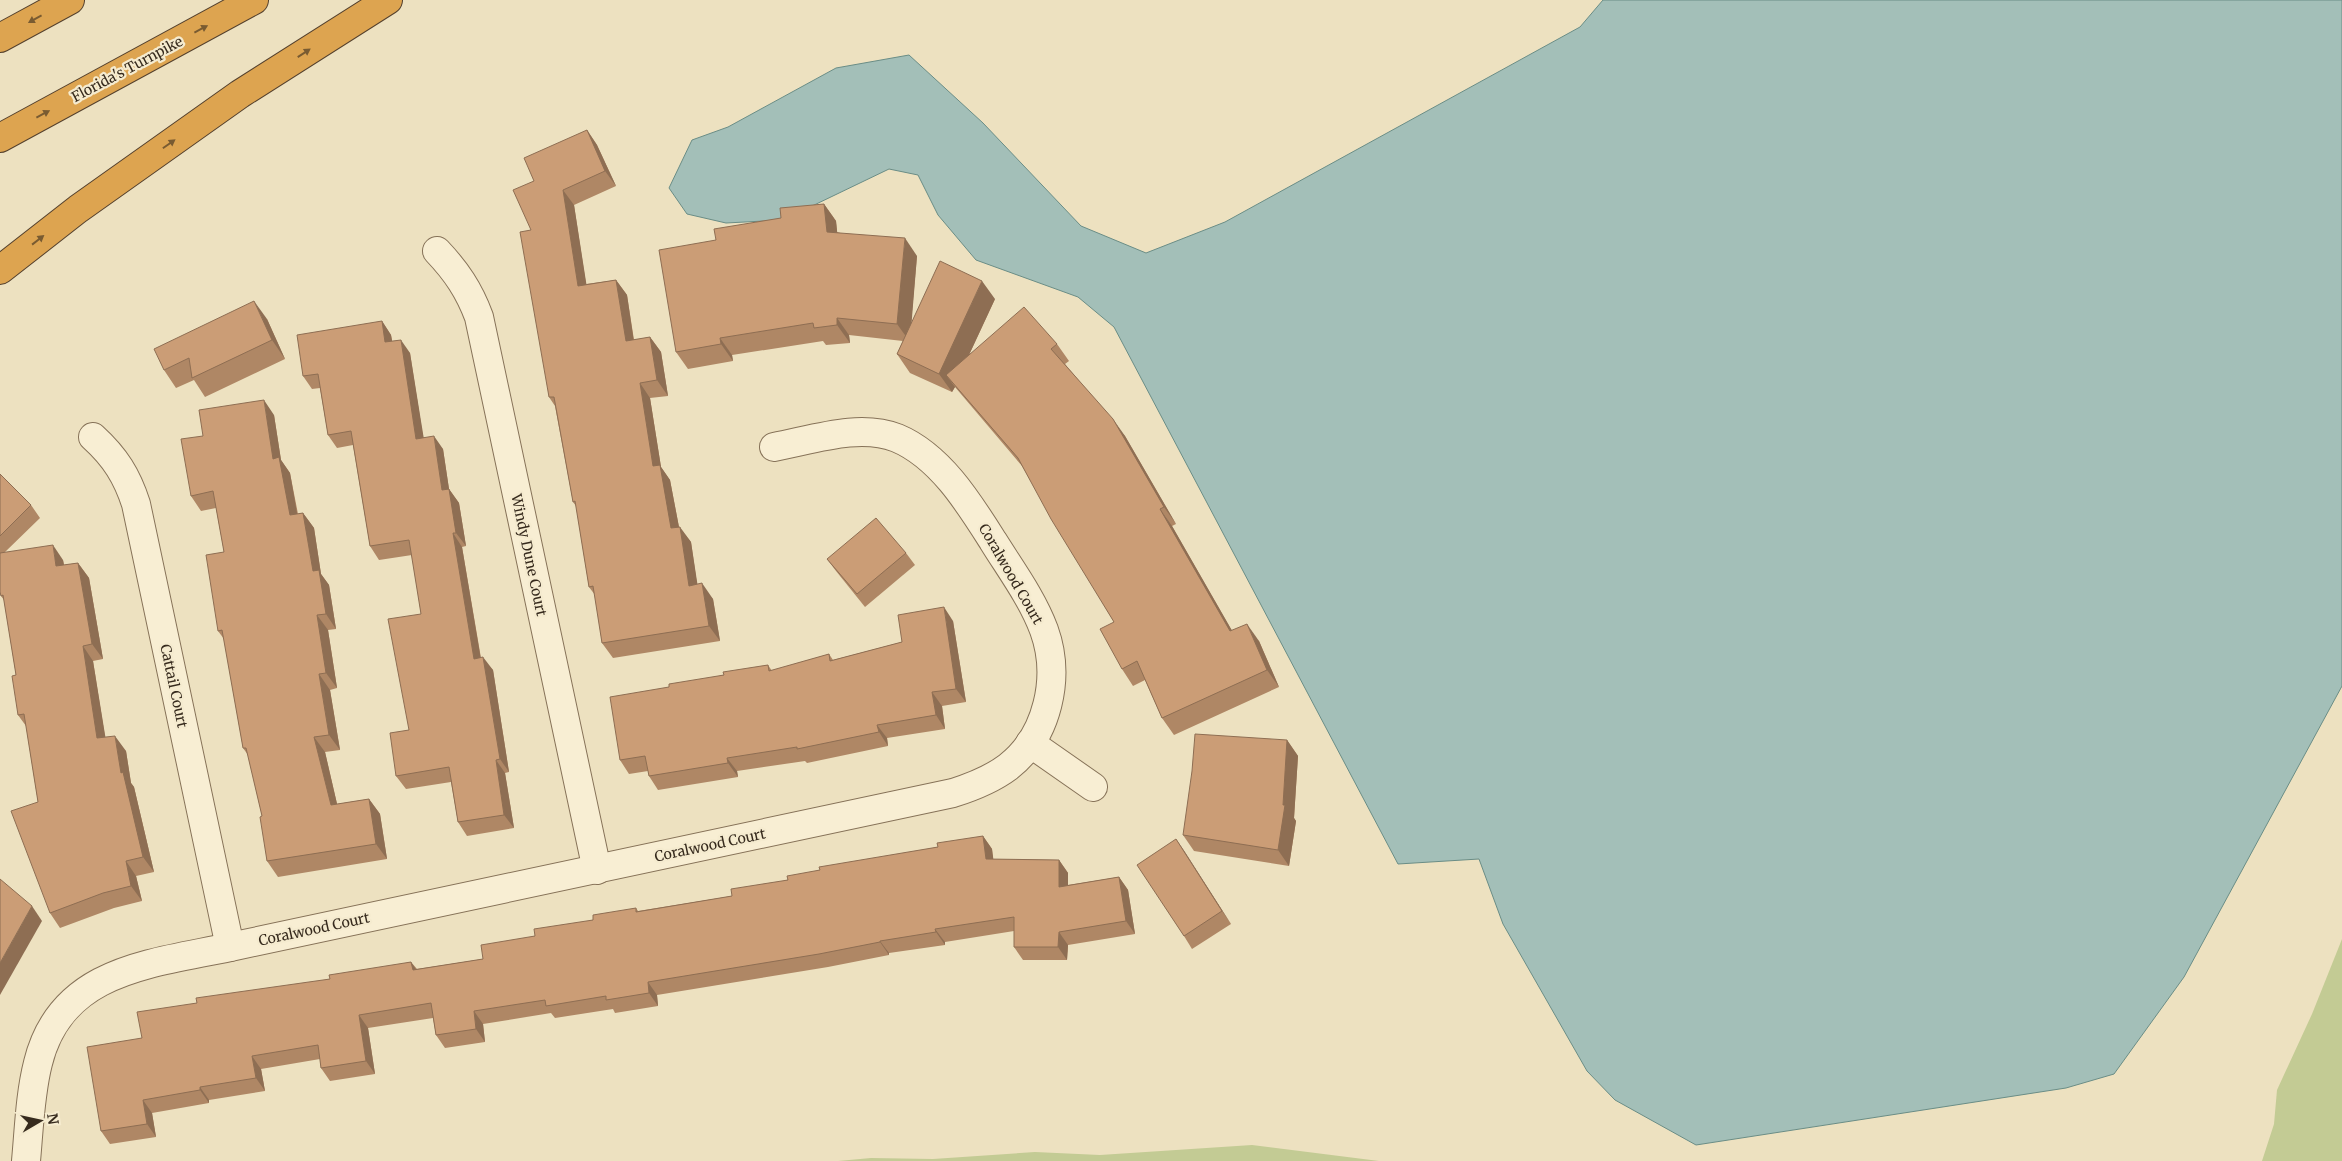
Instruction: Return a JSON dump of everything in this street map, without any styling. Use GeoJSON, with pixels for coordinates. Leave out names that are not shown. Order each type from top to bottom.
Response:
{"type":"FeatureCollection","features":[{"type":"Feature","properties":{"kind":"highway"},"geometry":{"type":"LineString","coordinates":[[0,38],[70,0]]}},
{"type":"Feature","properties":{"kind":"highway","name":"Florida's Turnpike"},"geometry":{"type":"LineString","coordinates":[[0,138],[254,0]]}},
{"type":"Feature","properties":{"kind":"highway"},"geometry":{"type":"LineString","coordinates":[[0,270],[78,209],[240,94],[388,0]]}},
{"type":"Feature","properties":{"kind":"street","name":"Windy Dune Court"},"geometry":{"type":"LineString","coordinates":[[437,251],[462,280],[471,297],[478,317],[597,870]]}},
{"type":"Feature","properties":{"kind":"street","name":"Coralwood Court"},"geometry":{"type":"LineString","coordinates":[[26,1161],[38,1062],[45,1042],[55,1022],[67,1006],[82,992],[114,974],[230,947],[954,793],[991,778],[1007,767],[1030,743],[1047,706],[1051,686],[1049,648],[1044,630],[1024,590],[976,515],[928,457],[896,438],[880,433],[862,432],[774,447]]}},
{"type":"Feature","properties":{"kind":"street","name":"Cattail Court"},"geometry":{"type":"LineString","coordinates":[[93,437],[119,464],[130,484],[136,504],[230,947]]}},
{"type":"Feature","properties":{"kind":"street"},"geometry":{"type":"LineString","coordinates":[[1030,743],[1093,787]]}},
{"type":"Feature","properties":{"kind":"green space"},"geometry":{"type":"Polygon","coordinates":[[[2342,939],[2342,1161],[2262,1161],[2274,1124],[2277,1090],[2312,1014],[2342,939]]]}},
{"type":"Feature","properties":{"kind":"green space"},"geometry":{"type":"Polygon","coordinates":[[[1252,1145],[1379,1161],[838,1161],[871,1158],[933,1159],[1035,1152],[1100,1155],[1252,1145]]]}},
{"type":"Feature","properties":{"kind":"water"},"geometry":{"type":"Polygon","coordinates":[[[1603,0],[2342,0],[2342,686],[2184,977],[2114,1074],[2066,1088],[1696,1145],[1615,1100],[1587,1071],[1503,924],[1479,859],[1398,864],[1114,327],[1078,297],[976,260],[938,215],[918,175],[889,169],[783,220],[726,223],[687,214],[669,188],[692,140],[728,127],[836,68],[909,55],[983,123],[1081,226],[1146,253],[1225,222],[1580,27],[1603,0]]]}},
{"type":"Feature","properties":{"kind":"building"},"geometry":{"type":"Polygon","coordinates":[[[587,130],[605,171],[563,190],[578,286],[616,280],[626,341],[650,337],[657,380],[640,383],[653,466],[660,465],[671,528],[680,527],[689,586],[702,583],[709,626],[602,643],[593,586],[589,587],[575,501],[573,502],[554,397],[549,397],[520,232],[531,230],[513,190],[534,181],[524,158],[587,130]]]}},
{"type":"Feature","properties":{"kind":"building"},"geometry":{"type":"Polygon","coordinates":[[[824,204],[827,232],[905,238],[897,324],[837,318],[837,325],[814,328],[813,323],[720,338],[721,344],[676,352],[659,250],[716,240],[714,229],[781,218],[780,208],[824,204]]]}},
{"type":"Feature","properties":{"kind":"building"},"geometry":{"type":"Polygon","coordinates":[[[940,261],[982,281],[939,374],[897,354],[940,261]]]}},
{"type":"Feature","properties":{"kind":"building"},"geometry":{"type":"Polygon","coordinates":[[[254,301],[272,340],[192,378],[189,358],[164,370],[154,349],[254,301]]]}},
{"type":"Feature","properties":{"kind":"building"},"geometry":{"type":"Polygon","coordinates":[[[1024,307],[1057,344],[1051,349],[1113,419],[1164,507],[1160,509],[1230,631],[1247,624],[1267,670],[1162,718],[1137,661],[1122,669],[1100,629],[1114,622],[1051,519],[1018,458],[946,375],[1024,307]]]}},
{"type":"Feature","properties":{"kind":"building"},"geometry":{"type":"Polygon","coordinates":[[[382,321],[385,342],[401,340],[416,439],[434,436],[442,490],[449,489],[456,533],[453,533],[474,659],[483,657],[500,759],[496,760],[504,815],[458,822],[449,767],[396,776],[390,733],[409,730],[388,619],[421,614],[409,540],[370,546],[351,431],[328,435],[318,374],[303,376],[297,335],[382,321]]]}},
{"type":"Feature","properties":{"kind":"building"},"geometry":{"type":"Polygon","coordinates":[[[264,400],[273,459],[279,457],[290,515],[303,513],[313,571],[319,570],[326,614],[317,615],[326,673],[319,674],[329,735],[314,737],[331,805],[369,799],[376,844],[267,861],[260,817],[262,816],[246,748],[243,748],[222,630],[218,631],[206,555],[224,552],[213,491],[191,496],[181,439],[203,436],[199,410],[264,400]]]}},
{"type":"Feature","properties":{"kind":"building"},"geometry":{"type":"Polygon","coordinates":[[[0,474],[31,505],[0,536],[0,474]]]}},
{"type":"Feature","properties":{"kind":"building"},"geometry":{"type":"Polygon","coordinates":[[[876,518],[906,553],[857,594],[827,559],[876,518]]]}},
{"type":"Feature","properties":{"kind":"building"},"geometry":{"type":"Polygon","coordinates":[[[53,545],[56,566],[78,563],[92,644],[83,646],[97,738],[115,736],[121,773],[123,772],[143,857],[126,861],[131,886],[103,893],[50,913],[11,811],[38,802],[24,714],[18,715],[12,676],[16,675],[3,595],[1,596],[0,592],[0,553],[53,545]]]}},
{"type":"Feature","properties":{"kind":"building"},"geometry":{"type":"Polygon","coordinates":[[[944,607],[956,689],[932,692],[936,715],[877,725],[879,732],[797,749],[797,747],[727,758],[728,763],[649,776],[645,756],[620,760],[610,697],[669,687],[669,684],[724,675],[723,672],[768,665],[769,671],[829,654],[830,661],[902,642],[898,615],[944,607]]]}},
{"type":"Feature","properties":{"kind":"building"},"geometry":{"type":"Polygon","coordinates":[[[1195,734],[1287,740],[1283,805],[1285,805],[1278,850],[1183,835],[1195,734]]]}},
{"type":"Feature","properties":{"kind":"building"},"geometry":{"type":"Polygon","coordinates":[[[983,836],[986,859],[1059,860],[1059,887],[1119,877],[1126,921],[1059,932],[1058,947],[1014,947],[1014,917],[935,929],[936,932],[880,941],[819,954],[648,982],[649,993],[606,1000],[606,996],[546,1006],[545,1000],[474,1011],[476,1029],[436,1035],[431,1003],[359,1015],[366,1061],[321,1068],[318,1045],[252,1056],[256,1078],[200,1087],[200,1090],[143,1100],[147,1124],[101,1131],[87,1047],[142,1038],[137,1012],[197,1003],[196,998],[330,979],[329,975],[411,962],[413,970],[483,959],[481,945],[535,936],[534,929],[593,920],[593,915],[636,908],[636,912],[732,896],[731,889],[788,880],[787,876],[820,870],[819,867],[938,847],[937,843],[983,836]]]}},
{"type":"Feature","properties":{"kind":"building"},"geometry":{"type":"Polygon","coordinates":[[[1176,839],[1222,911],[1184,936],[1137,865],[1176,839]]]}},
{"type":"Feature","properties":{"kind":"building"},"geometry":{"type":"Polygon","coordinates":[[[0,879],[32,906],[0,963],[0,879]]]}}]}
